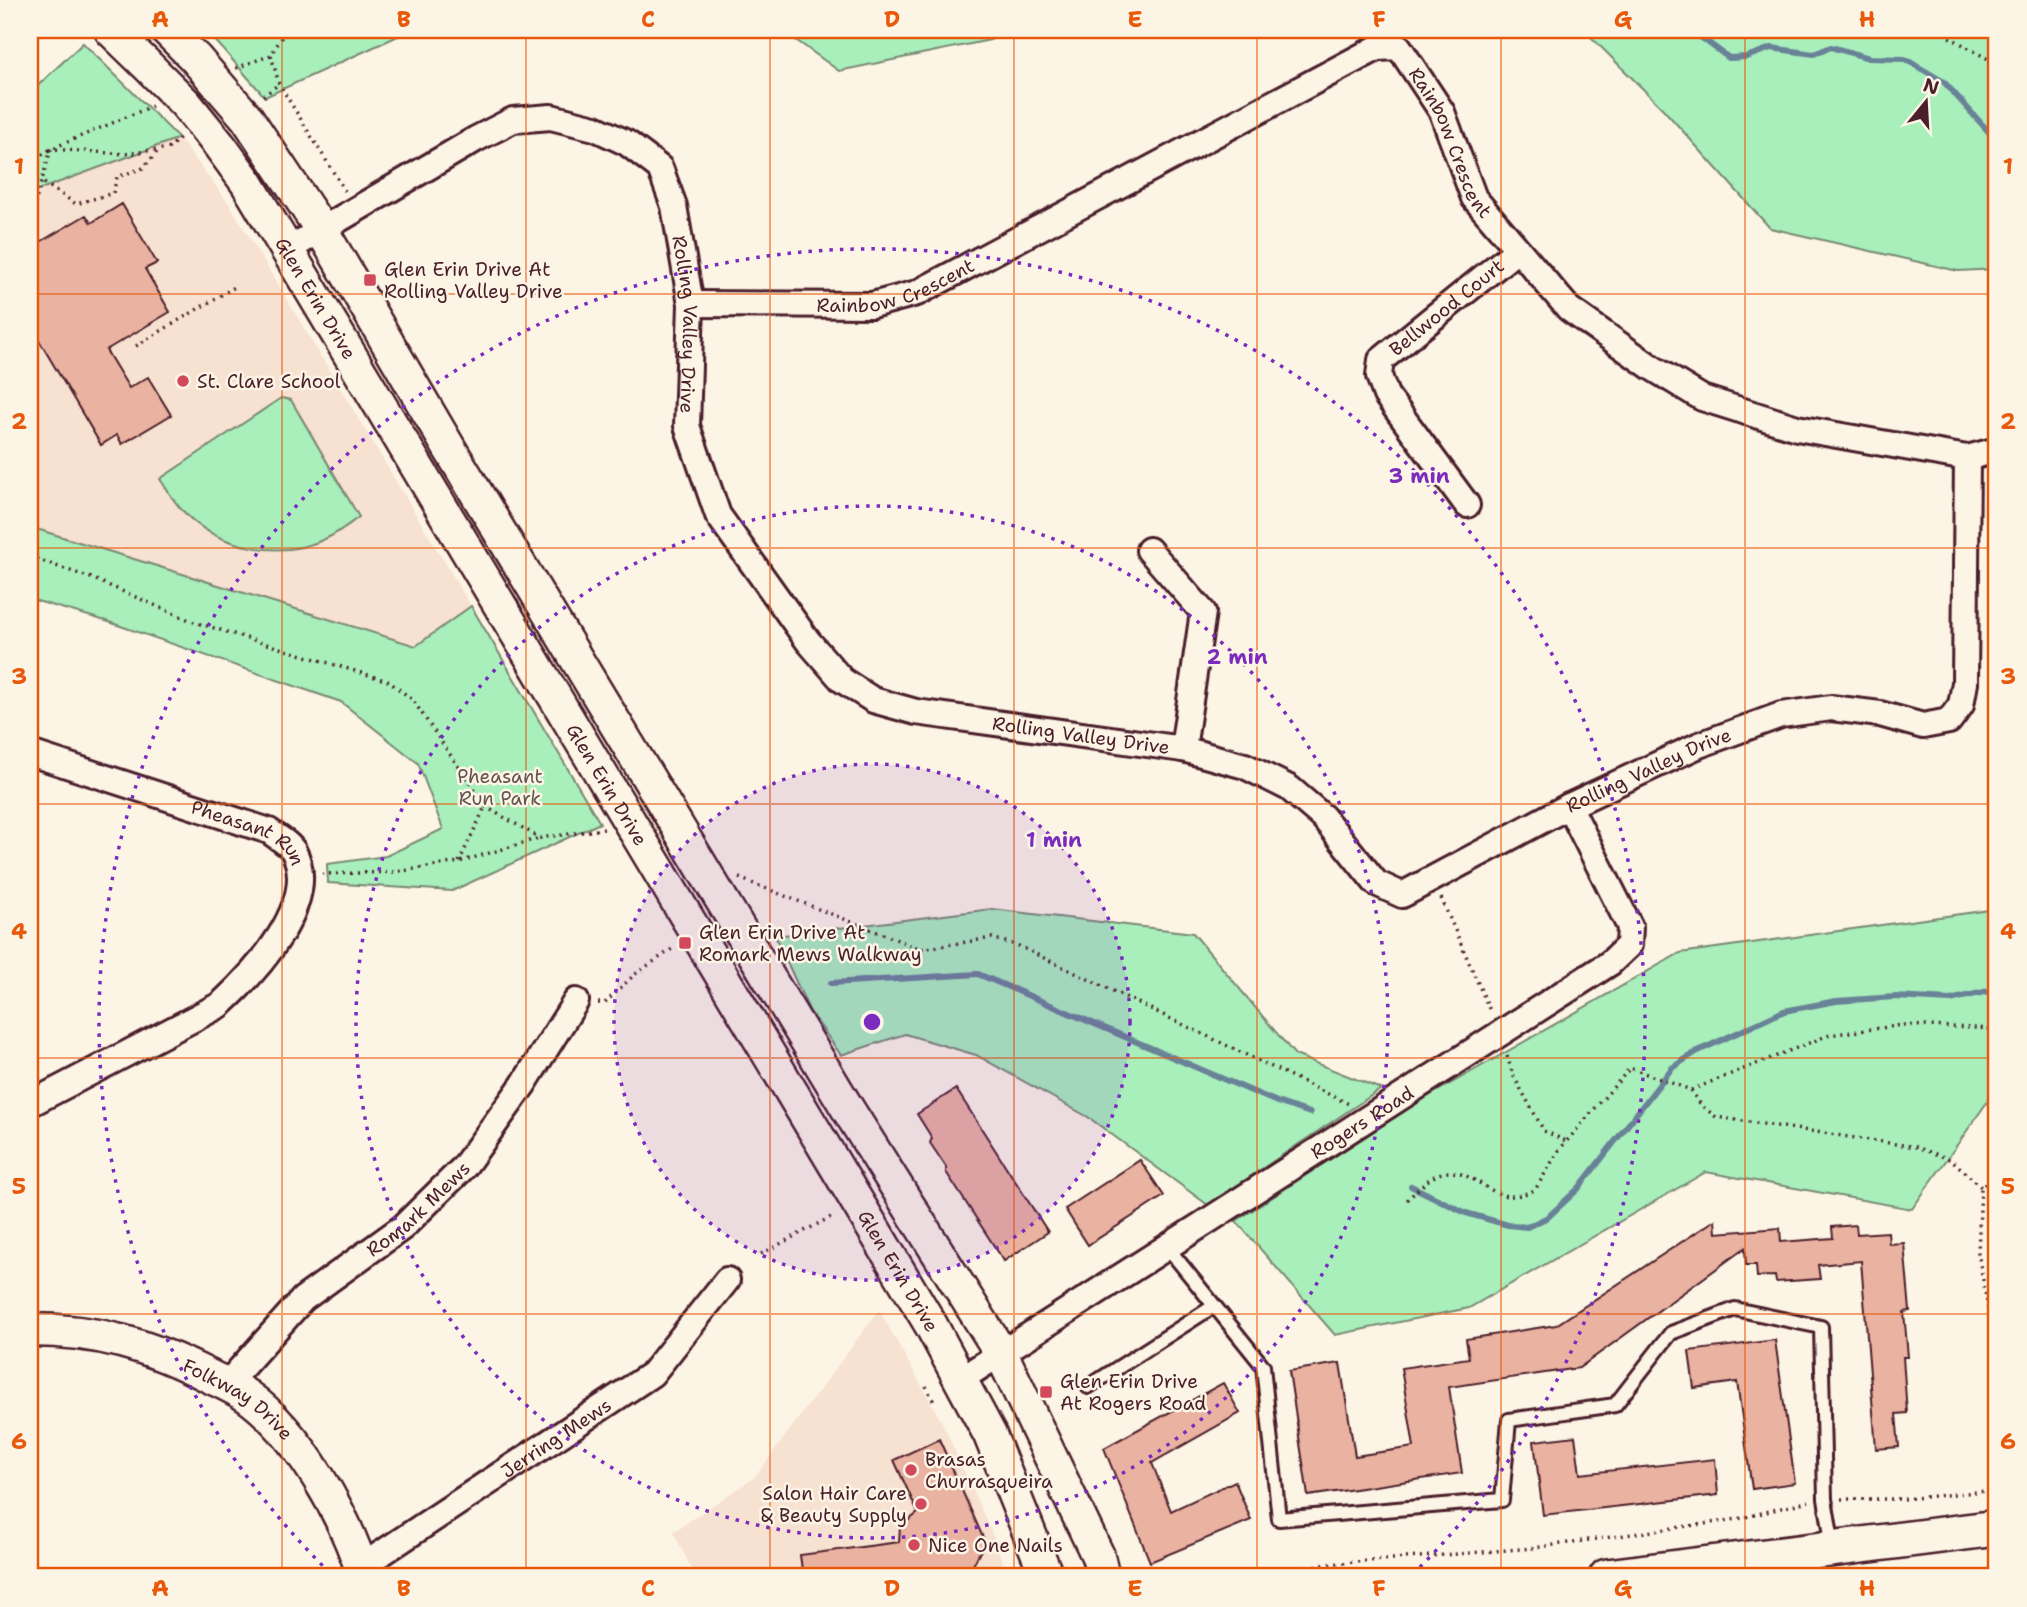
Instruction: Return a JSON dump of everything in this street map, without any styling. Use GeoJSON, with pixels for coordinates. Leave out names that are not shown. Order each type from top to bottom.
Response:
{"type":"FeatureCollection","features":[{"type":"Feature","properties":{"kind":"main road"},"geometry":{"type":"LineString","coordinates":[[1607,1577],[1686,1573],[1995,1528]]}},
{"type":"Feature","properties":{"kind":"street","name":"Glen Erin Drive"},"geometry":{"type":"LineString","coordinates":[[111,30],[186,104],[247,183],[961,1379],[1020,1506],[1047,1577]]}},
{"type":"Feature","properties":{"kind":"street","name":"Glen Erin Drive"},"geometry":{"type":"LineString","coordinates":[[167,30],[254,108],[321,229],[448,446],[849,1111],[1001,1353],[1098,1556],[1116,1573]]}},
{"type":"Feature","properties":{"kind":"street","name":"Rainbow Crescent"},"geometry":{"type":"LineString","coordinates":[[691,304],[872,305],[917,293],[1382,45],[1399,47],[1410,61],[1442,111],[1474,198],[1517,250],[1569,309],[1651,367],[1702,398],[1797,428],[1967,458],[1997,450]]}},
{"type":"Feature","properties":{"kind":"street","name":"Rolling Valley Drive"},"geometry":{"type":"LineString","coordinates":[[287,250],[513,120],[551,117],[595,128],[627,143],[660,167],[674,206],[691,304],[687,426],[718,515],[808,640],[842,680],[873,700],[916,712],[1183,749],[1245,766],[1289,788],[1323,817],[1376,883],[1402,895],[1569,806],[1699,745],[1781,715],[1831,708],[1880,714],[1923,726],[1949,721],[1961,705],[1965,683],[1967,458]]}},
{"type":"Feature","properties":{"kind":"street","name":"Bellwood Court"},"geometry":{"type":"LineString","coordinates":[[1467,505],[1386,396],[1379,376],[1381,360],[1517,250]]}},
{"type":"Feature","properties":{"kind":"street"},"geometry":{"type":"LineString","coordinates":[[1149,550],[1203,612],[1183,749]]}},
{"type":"Feature","properties":{"kind":"street","name":"Pheasant Run"},"geometry":{"type":"LineString","coordinates":[[30,753],[269,831],[293,849],[299,868],[300,886],[290,920],[244,983],[220,1005],[30,1104]]}},
{"type":"Feature","properties":{"kind":"street","name":"Rogers Road"},"geometry":{"type":"LineString","coordinates":[[961,1379],[1610,963],[1629,945],[1630,927],[1569,806]]}},
{"type":"Feature","properties":{"kind":"street","name":"Romark Mews"},"geometry":{"type":"LineString","coordinates":[[226,1385],[303,1299],[402,1227],[464,1167],[523,1085],[576,1001]]}},
{"type":"Feature","properties":{"kind":"street","name":"Jerring Mews"},"geometry":{"type":"LineString","coordinates":[[363,1572],[652,1374],[727,1280]]}},
{"type":"Feature","properties":{"kind":"street","name":"Folkway Drive"},"geometry":{"type":"LineString","coordinates":[[30,1330],[75,1330],[132,1343],[246,1395],[275,1422],[318,1474],[363,1572]]}},
{"type":"Feature","properties":{"kind":"lane"},"geometry":{"type":"LineString","coordinates":[[1167,1247],[1263,1366],[1279,1519],[1502,1500],[1509,1420],[1615,1405],[1671,1332],[1735,1309],[1821,1327],[1825,1499],[1834,1550]]}},
{"type":"Feature","properties":{"kind":"lane"},"geometry":{"type":"LineString","coordinates":[[1088,1387],[1214,1306]]}},
{"type":"Feature","properties":{"kind":"path"},"geometry":{"type":"LineString","coordinates":[[243,64],[271,55],[286,30]]}},
{"type":"Feature","properties":{"kind":"path"},"geometry":{"type":"LineString","coordinates":[[1937,30],[1997,64]]}},
{"type":"Feature","properties":{"kind":"path"},"geometry":{"type":"LineString","coordinates":[[271,55],[279,84],[356,209]]}},
{"type":"Feature","properties":{"kind":"path"},"geometry":{"type":"LineString","coordinates":[[254,108],[279,84]]}},
{"type":"Feature","properties":{"kind":"path"},"geometry":{"type":"LineString","coordinates":[[30,162],[51,149],[145,109]]}},
{"type":"Feature","properties":{"kind":"path"},"geometry":{"type":"LineString","coordinates":[[51,149],[125,154],[169,148],[181,137]]}},
{"type":"Feature","properties":{"kind":"path"},"geometry":{"type":"LineString","coordinates":[[30,209],[34,207],[43,183],[51,149]]}},
{"type":"Feature","properties":{"kind":"path"},"geometry":{"type":"LineString","coordinates":[[43,183],[76,204],[113,193],[117,177],[143,169],[159,149]]}},
{"type":"Feature","properties":{"kind":"path"},"geometry":{"type":"LineString","coordinates":[[136,346],[238,285]]}},
{"type":"Feature","properties":{"kind":"path"},"geometry":{"type":"LineString","coordinates":[[30,557],[91,578],[194,622],[353,668],[388,681],[412,699],[486,807],[540,838]]}},
{"type":"Feature","properties":{"kind":"path"},"geometry":{"type":"LineString","coordinates":[[459,862],[486,807]]}},
{"type":"Feature","properties":{"kind":"path"},"geometry":{"type":"LineString","coordinates":[[299,868],[322,874],[396,872],[459,862],[540,838],[606,829]]}},
{"type":"Feature","properties":{"kind":"path"},"geometry":{"type":"LineString","coordinates":[[737,878],[921,949],[992,937],[1019,946],[1373,1115]]}},
{"type":"Feature","properties":{"kind":"path"},"geometry":{"type":"LineString","coordinates":[[576,1001],[605,1003],[634,975],[677,946]]}},
{"type":"Feature","properties":{"kind":"path"},"geometry":{"type":"LineString","coordinates":[[1691,1090],[1829,1035],[1903,1025],[1997,1030]]}},
{"type":"Feature","properties":{"kind":"path"},"geometry":{"type":"LineString","coordinates":[[1407,1200],[1429,1180],[1443,1172],[1458,1173],[1503,1195],[1535,1191],[1566,1141],[1630,1068],[1691,1090],[1701,1105],[1716,1118],[1916,1147],[1952,1160],[1981,1186]]}},
{"type":"Feature","properties":{"kind":"path"},"geometry":{"type":"LineString","coordinates":[[1981,1186],[1997,1176]]}},
{"type":"Feature","properties":{"kind":"path"},"geometry":{"type":"LineString","coordinates":[[1981,1186],[1978,1253],[1997,1357]]}},
{"type":"Feature","properties":{"kind":"path"},"geometry":{"type":"LineString","coordinates":[[761,1254],[831,1217]]}},
{"type":"Feature","properties":{"kind":"path"},"geometry":{"type":"LineString","coordinates":[[926,1387],[935,1404]]}},
{"type":"Feature","properties":{"kind":"path"},"geometry":{"type":"LineString","coordinates":[[1225,1577],[1330,1564],[1533,1548],[1738,1520],[1802,1502],[1825,1499],[1904,1499],[1997,1490]]}},
{"type":"Feature","properties":{"kind":"path"},"geometry":{"type":"LineString","coordinates":[[1116,1573],[1140,1577]]}},
{"type":"Feature","properties":{"kind":"path"},"geometry":{"type":"LineString","coordinates":[[1158,1577],[1193,1577]]}},
{"type":"Feature","properties":{"kind":"shaded area","name":"St. Clare School"},"geometry":{"type":"Polygon","coordinates":[[[179,138],[230,205],[471,606],[416,646],[30,527],[30,193],[179,138]]]}},
{"type":"Feature","properties":{"kind":"shaded area"},"geometry":{"type":"Polygon","coordinates":[[[879,1310],[942,1422],[997,1545],[1007,1577],[696,1577],[673,1532],[755,1477],[879,1310]]]}},
{"type":"Feature","properties":{"kind":"green space"},"geometry":{"type":"Polygon","coordinates":[[[208,30],[411,30],[265,97],[207,31],[208,30]]]}},
{"type":"Feature","properties":{"kind":"green space"},"geometry":{"type":"Polygon","coordinates":[[[782,30],[1011,30],[990,40],[839,71],[782,30]]]}},
{"type":"Feature","properties":{"kind":"green space"},"geometry":{"type":"Polygon","coordinates":[[[1584,30],[1997,30],[1997,269],[1958,271],[1770,228],[1663,109],[1584,30]]]}},
{"type":"Feature","properties":{"kind":"green space"},"geometry":{"type":"Polygon","coordinates":[[[83,43],[179,138],[30,193],[30,93],[83,43]]]}},
{"type":"Feature","properties":{"kind":"green space"},"geometry":{"type":"Polygon","coordinates":[[[281,398],[291,400],[359,517],[327,538],[290,549],[250,547],[231,542],[196,523],[179,506],[160,479],[281,398]]]}},
{"type":"Feature","properties":{"kind":"green space","name":"Pheasant Run Park"},"geometry":{"type":"Polygon","coordinates":[[[30,527],[416,646],[471,606],[600,823],[452,891],[328,883],[327,864],[386,856],[443,829],[418,763],[341,702],[106,621],[30,599],[30,527]]]}},
{"type":"Feature","properties":{"kind":"green space"},"geometry":{"type":"Polygon","coordinates":[[[992,909],[1193,933],[1295,1055],[1381,1089],[1208,1205],[1088,1117],[976,1055],[905,1034],[841,1055],[809,1010],[775,936],[992,909]]]}},
{"type":"Feature","properties":{"kind":"green space"},"geometry":{"type":"Polygon","coordinates":[[[1997,909],[1997,1088],[1912,1209],[1706,1172],[1469,1308],[1335,1335],[1236,1221],[1413,1105],[1680,953],[1997,909]]]}},
{"type":"Feature","properties":{"kind":"building"},"geometry":{"type":"Polygon","coordinates":[[[122,204],[157,263],[145,269],[170,312],[106,350],[129,388],[148,377],[171,415],[122,444],[117,435],[101,445],[30,325],[30,248],[86,215],[91,223],[122,204]]]}},
{"type":"Feature","properties":{"kind":"building"},"geometry":{"type":"Polygon","coordinates":[[[956,1089],[1048,1232],[1004,1261],[946,1172],[946,1167],[930,1143],[932,1138],[917,1114],[956,1089]]]}},
{"type":"Feature","properties":{"kind":"building"},"geometry":{"type":"Polygon","coordinates":[[[1140,1160],[1164,1196],[1088,1245],[1065,1209],[1140,1160]]]}},
{"type":"Feature","properties":{"kind":"building"},"geometry":{"type":"Polygon","coordinates":[[[1715,1220],[1716,1233],[1780,1228],[1781,1242],[1833,1238],[1832,1227],[1856,1225],[1857,1234],[1888,1232],[1889,1244],[1904,1243],[1910,1311],[1904,1312],[1908,1357],[1903,1357],[1907,1413],[1896,1414],[1899,1447],[1876,1449],[1861,1261],[1818,1265],[1820,1279],[1776,1282],[1775,1276],[1757,1277],[1756,1265],[1746,1265],[1745,1248],[1579,1368],[1449,1387],[1462,1473],[1308,1496],[1289,1371],[1340,1363],[1355,1456],[1414,1447],[1401,1368],[1469,1358],[1466,1339],[1556,1325],[1715,1220]]]}},
{"type":"Feature","properties":{"kind":"building"},"geometry":{"type":"Polygon","coordinates":[[[1775,1340],[1795,1483],[1752,1489],[1737,1382],[1694,1388],[1689,1351],[1775,1340]]]}},
{"type":"Feature","properties":{"kind":"building"},"geometry":{"type":"Polygon","coordinates":[[[1223,1383],[1240,1413],[1152,1463],[1171,1511],[1235,1481],[1251,1520],[1150,1562],[1104,1448],[1223,1383]]]}},
{"type":"Feature","properties":{"kind":"building"},"geometry":{"type":"Polygon","coordinates":[[[1575,1436],[1580,1474],[1715,1459],[1718,1495],[1543,1515],[1534,1441],[1575,1436]]]}},
{"type":"Feature","properties":{"kind":"building"},"geometry":{"type":"Polygon","coordinates":[[[939,1439],[985,1542],[967,1577],[803,1577],[800,1555],[899,1542],[900,1527],[918,1513],[894,1460],[939,1439]]]}},
{"type":"Feature","properties":{"kind":"waterway"},"geometry":{"type":"LineString","coordinates":[[1691,30],[1729,58],[1746,57],[1771,48],[1814,54],[1831,47],[1869,58],[1905,59],[1944,82],[1997,141]]}},
{"type":"Feature","properties":{"kind":"waterway"},"geometry":{"type":"LineString","coordinates":[[831,983],[978,974],[1277,1102],[1310,1113]]}},
{"type":"Feature","properties":{"kind":"waterway"},"geometry":{"type":"LineString","coordinates":[[1411,1186],[1466,1213],[1508,1225],[1527,1227],[1548,1217],[1578,1189],[1672,1068],[1696,1052],[1784,1011],[1836,1001],[1895,997],[1950,1000],[1997,989]]}},
{"type":"Feature","properties":{"kind":"place","name":"Glen Erin Drive At Rolling Valley Drive"},"geometry":{"type":"Point","coordinates":[370,280]}},
{"type":"Feature","properties":{"kind":"place","name":"St. Clare School"},"geometry":{"type":"Point","coordinates":[183,381]}},
{"type":"Feature","properties":{"kind":"place","name":"Glen Erin Drive At Romark Mews Walkway"},"geometry":{"type":"Point","coordinates":[685,943]}},
{"type":"Feature","properties":{"kind":"place","name":"Glen Erin Drive At Rogers Road"},"geometry":{"type":"Point","coordinates":[1046,1392]}},
{"type":"Feature","properties":{"kind":"place","name":"Brasas Churrasqueira"},"geometry":{"type":"Point","coordinates":[911,1470]}},
{"type":"Feature","properties":{"kind":"place","name":"Salon Hair Care & Beauty Supply"},"geometry":{"type":"Point","coordinates":[921,1504]}},
{"type":"Feature","properties":{"kind":"place","name":"Nice One Nails"},"geometry":{"type":"Point","coordinates":[914,1545]}}]}
